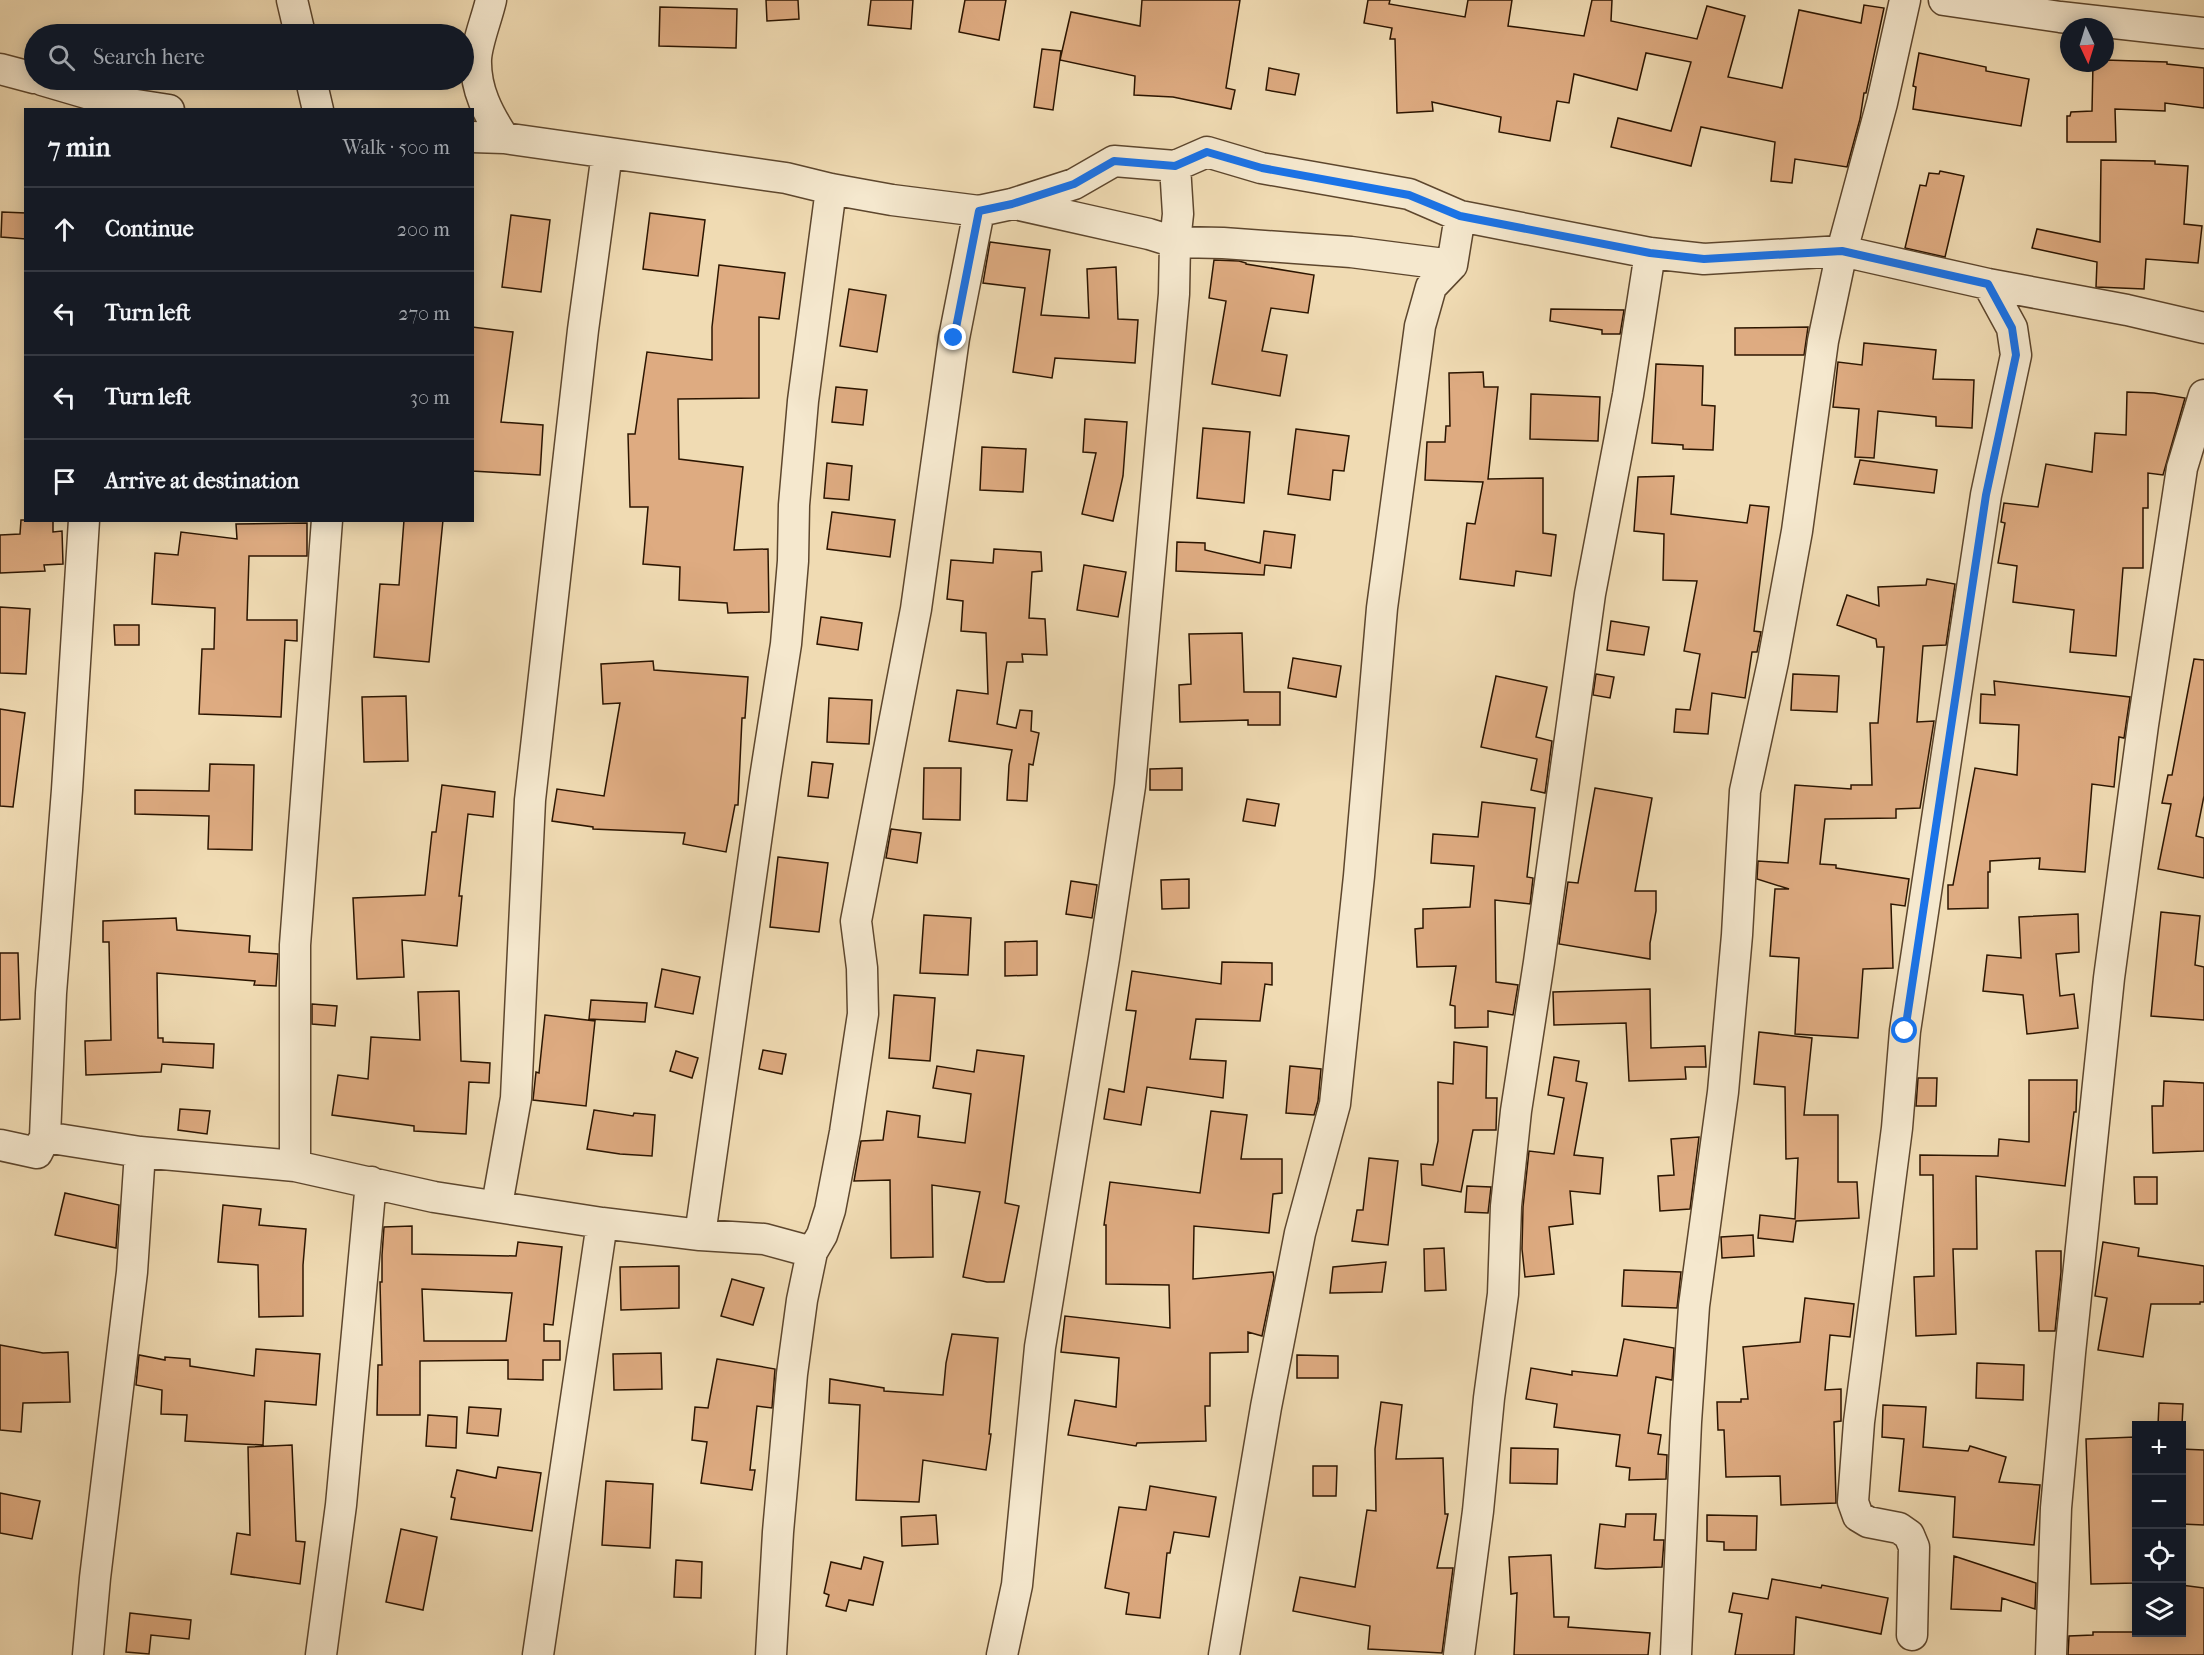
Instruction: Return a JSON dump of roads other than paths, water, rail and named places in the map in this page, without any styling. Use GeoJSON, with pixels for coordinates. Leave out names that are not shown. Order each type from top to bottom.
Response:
{"type":"FeatureCollection","features":[{"type":"Feature","properties":{"kind":"street"},"geometry":{"type":"LineString","coordinates":[[292,0],[298,24]]}},
{"type":"Feature","properties":{"kind":"street"},"geometry":{"type":"LineString","coordinates":[[491,0],[476,59],[479,87],[489,114],[504,138]]}},
{"type":"Feature","properties":{"kind":"street"},"geometry":{"type":"LineString","coordinates":[[1676,1655],[1686,1422],[1694,1306],[1723,1092],[1737,935],[1745,791],[1773,662],[1797,531],[1823,341],[1842,251],[1882,103],[1905,0]]}},
{"type":"Feature","properties":{"kind":"street"},"geometry":{"type":"LineString","coordinates":[[1944,0],[2060,17],[2204,33]]}},
{"type":"Feature","properties":{"kind":"street"},"geometry":{"type":"LineString","coordinates":[[0,69],[24,75]]}},
{"type":"Feature","properties":{"kind":"street"},"geometry":{"type":"LineString","coordinates":[[70,90],[116,106],[142,108]]}},
{"type":"Feature","properties":{"kind":"street"},"geometry":{"type":"LineString","coordinates":[[313,90],[318,108]]}},
{"type":"Feature","properties":{"kind":"street"},"geometry":{"type":"LineString","coordinates":[[474,137],[504,138],[786,178],[831,189],[979,211],[1012,204],[1074,184],[1114,161],[1175,166],[1207,152],[1262,168],[1409,195],[1460,216],[1650,253],[1704,259],[1842,251],[1988,284],[2127,310],[2204,328]]}},
{"type":"Feature","properties":{"kind":"street"},"geometry":{"type":"LineString","coordinates":[[497,1205],[516,1098],[530,800],[583,330],[607,153]]}},
{"type":"Feature","properties":{"kind":"street"},"geometry":{"type":"LineString","coordinates":[[1002,1655],[1017,1586],[1040,1347],[1130,786],[1174,294],[1178,214],[1175,166]]}},
{"type":"Feature","properties":{"kind":"street"},"geometry":{"type":"LineString","coordinates":[[700,1234],[786,644],[803,401],[831,189]]}},
{"type":"Feature","properties":{"kind":"street"},"geometry":{"type":"LineString","coordinates":[[1012,204],[1149,234],[1175,242],[1351,252],[1452,265]]}},
{"type":"Feature","properties":{"kind":"street"},"geometry":{"type":"LineString","coordinates":[[771,1655],[778,1532],[792,1374],[802,1300],[812,1252],[822,1235],[830,1210],[845,1132],[863,1014],[862,968],[856,921],[916,609],[954,338],[979,211]]}},
{"type":"Feature","properties":{"kind":"street"},"geometry":{"type":"LineString","coordinates":[[1224,1655],[1266,1407],[1300,1233],[1335,1104],[1359,876],[1382,608],[1420,326],[1431,287],[1452,265],[1460,216]]}},
{"type":"Feature","properties":{"kind":"street"},"geometry":{"type":"LineString","coordinates":[[1459,1655],[1503,1294],[1506,1206],[1516,1111],[1590,594],[1628,395],[1650,253]]}},
{"type":"Feature","properties":{"kind":"street"},"geometry":{"type":"LineString","coordinates":[[1912,1635],[1914,1547],[1909,1535],[1899,1528],[1868,1522],[1858,1516],[1853,1502],[1859,1422],[1897,1128],[1905,1031],[1986,495],[2016,355],[2012,328],[1988,284]]}},
{"type":"Feature","properties":{"kind":"street"},"geometry":{"type":"LineString","coordinates":[[2051,1655],[2056,1508],[2109,978],[2143,725],[2182,468],[2204,395]]}},
{"type":"Feature","properties":{"kind":"street"},"geometry":{"type":"LineString","coordinates":[[0,1145],[37,1153],[45,1137],[51,993],[67,790],[84,522]]}},
{"type":"Feature","properties":{"kind":"street"},"geometry":{"type":"LineString","coordinates":[[295,1166],[296,945],[327,522]]}},
{"type":"Feature","properties":{"kind":"street"},"geometry":{"type":"LineString","coordinates":[[45,1137],[140,1152],[295,1166],[434,1197],[602,1223],[764,1239],[812,1252]]}},
{"type":"Feature","properties":{"kind":"street"},"geometry":{"type":"LineString","coordinates":[[88,1655],[95,1578],[132,1272],[140,1152]]}},
{"type":"Feature","properties":{"kind":"street"},"geometry":{"type":"LineString","coordinates":[[321,1655],[341,1505],[371,1182]]}},
{"type":"Feature","properties":{"kind":"street"},"geometry":{"type":"LineString","coordinates":[[538,1655],[602,1223]]}}]}
